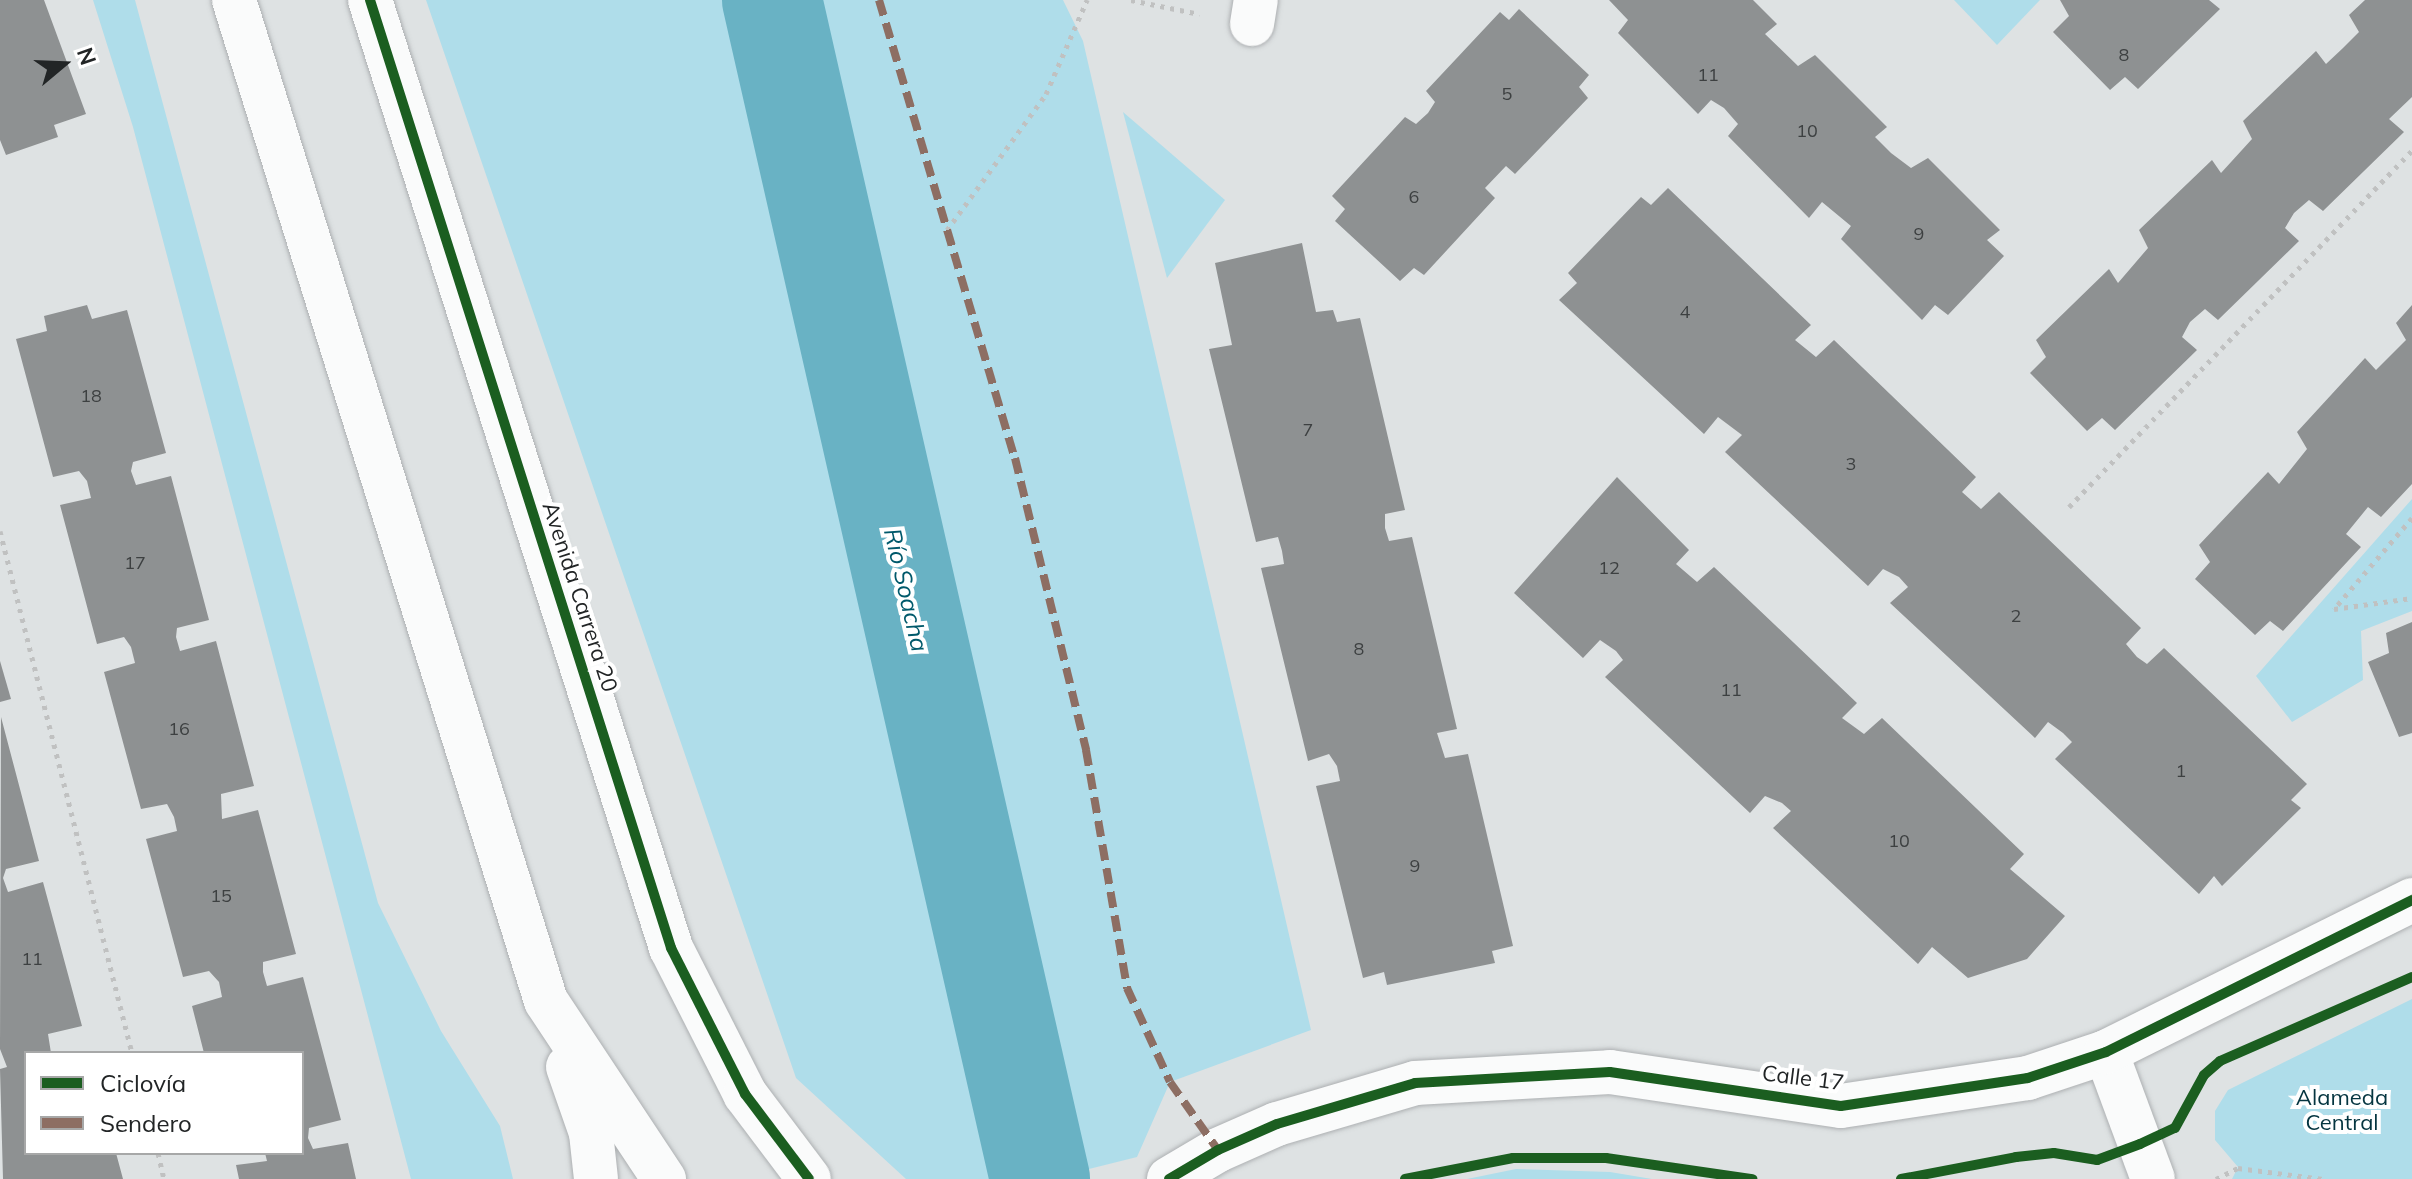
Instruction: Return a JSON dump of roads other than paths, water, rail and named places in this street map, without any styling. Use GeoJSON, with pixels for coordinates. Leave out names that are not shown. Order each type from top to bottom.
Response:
{"type":"FeatureCollection","features":[{"type":"Feature","properties":{"kind":"street"},"geometry":{"type":"LineString","coordinates":[[234,0],[546,1001],[591,1133],[596,1179]]}},
{"type":"Feature","properties":{"kind":"street","name":"Avenida Carrera 20"},"geometry":{"type":"LineString","coordinates":[[370,0],[671,948],[745,1094],[809,1179]]}},
{"type":"Feature","properties":{"kind":"street","name":"Calle 17"},"geometry":{"type":"LineString","coordinates":[[1169,1179],[1223,1164],[1277,1124],[1415,1083],[1610,1072],[1841,1106],[2028,1078],[2106,1052],[2412,900]]}},
{"type":"Feature","properties":{"kind":"street"},"geometry":{"type":"LineString","coordinates":[[546,1001],[664,1179]]}},
{"type":"Feature","properties":{"kind":"street"},"geometry":{"type":"LineString","coordinates":[[2106,1052],[2153,1179]]}},
{"type":"Feature","properties":{"kind":"waterway","name":"Río Soacha"},"geometry":{"type":"LineString","coordinates":[[772,0],[1040,1179]]}},
{"type":"Feature","properties":{"kind":"park label","name":"Alameda Central"},"geometry":{"type":"Point","coordinates":[2342,1110]}}]}
